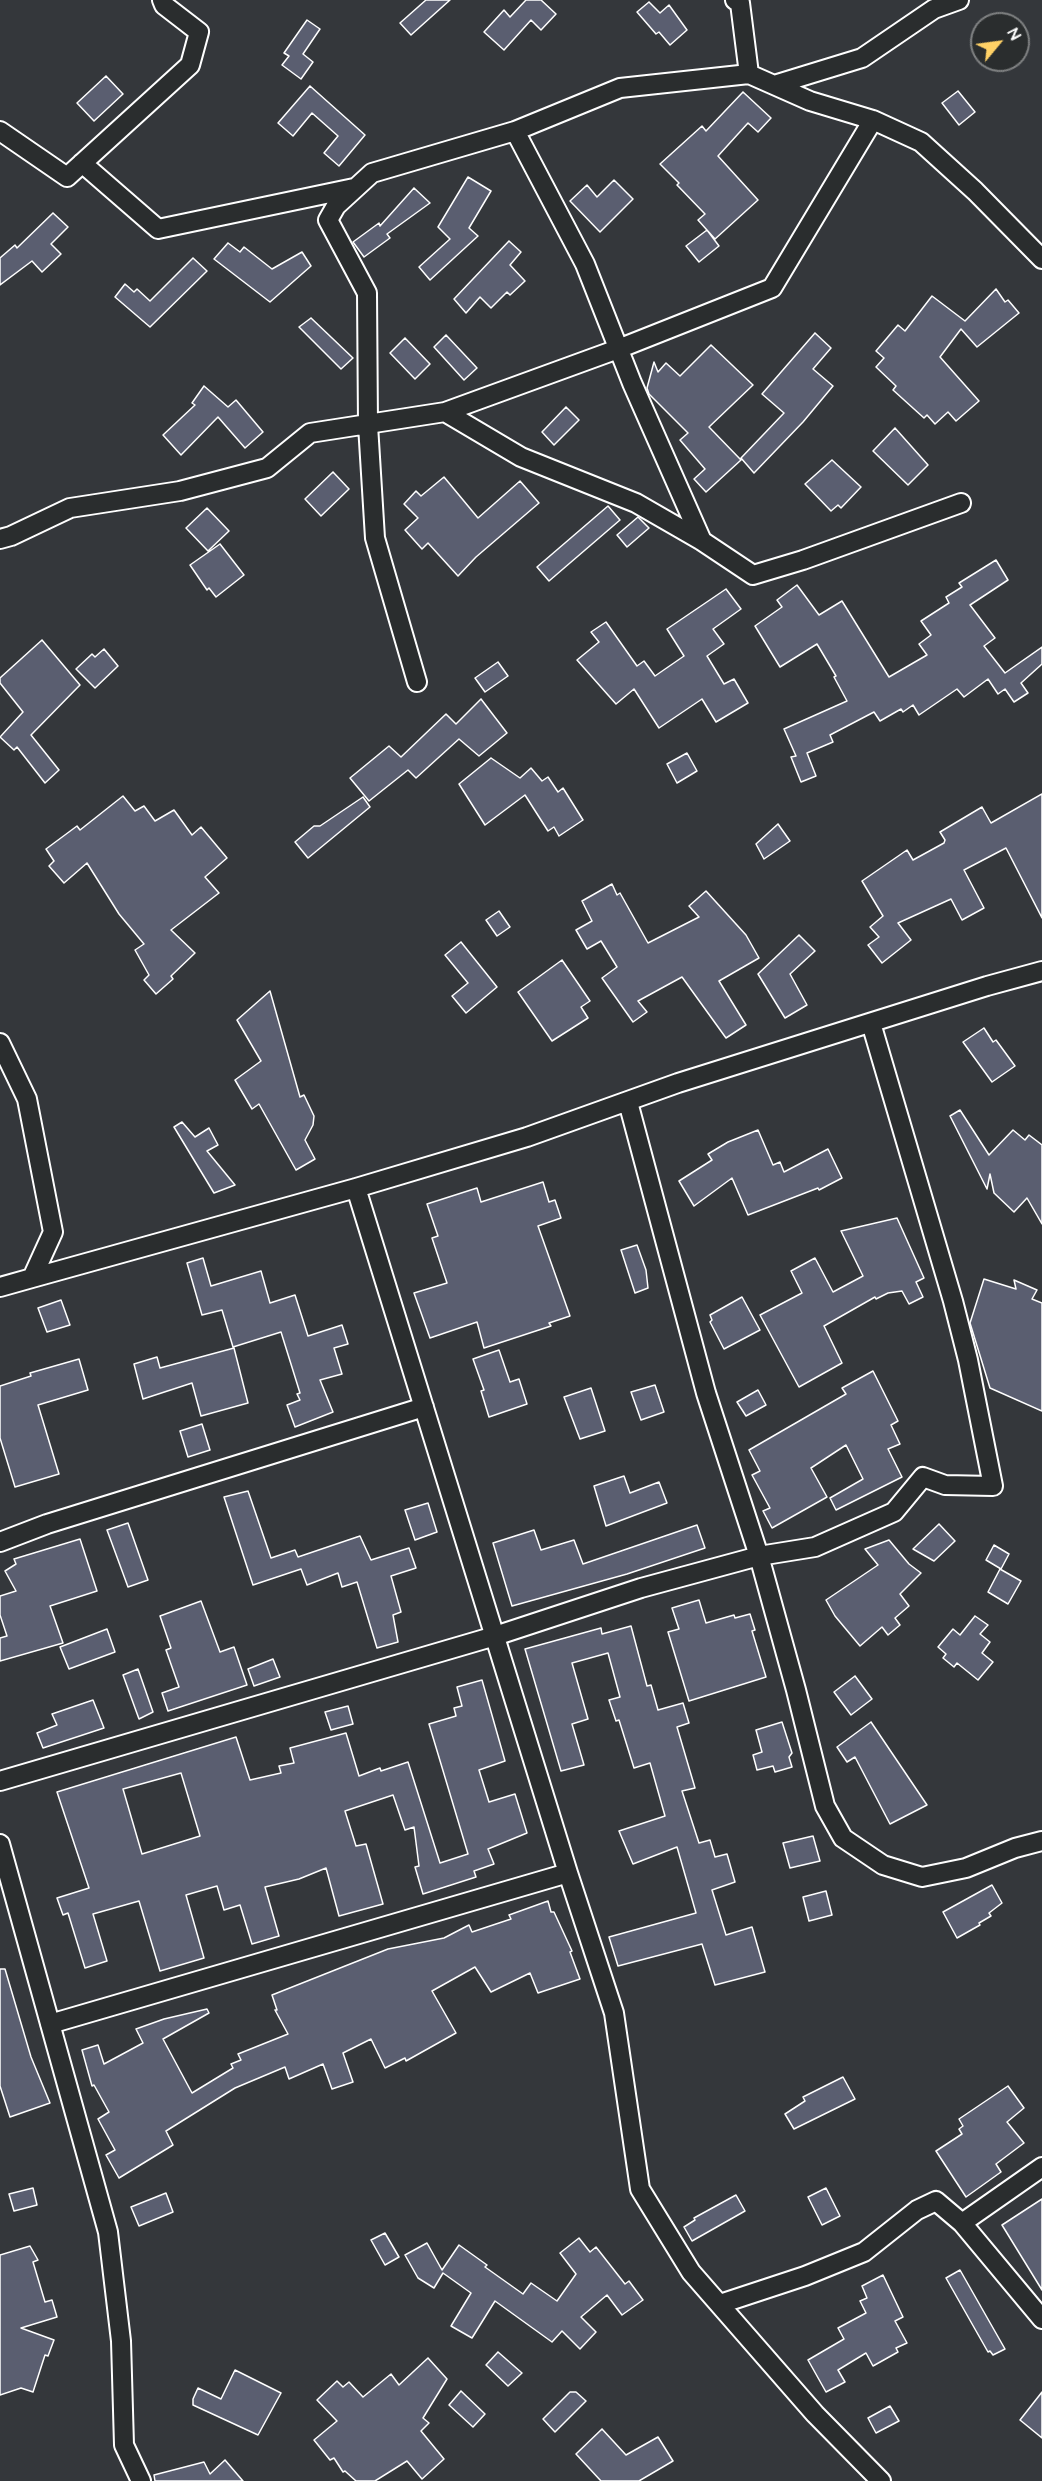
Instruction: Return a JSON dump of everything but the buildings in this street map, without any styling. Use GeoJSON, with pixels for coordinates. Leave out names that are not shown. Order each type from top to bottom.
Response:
{"type":"FeatureCollection","features":[{"type":"Feature","properties":{"kind":"street"},"geometry":{"type":"LineString","coordinates":[[0,131],[67,177],[190,65],[199,32],[164,5],[162,0]]}},
{"type":"Feature","properties":{"kind":"street"},"geometry":{"type":"LineString","coordinates":[[735,0],[740,3],[749,74]]}},
{"type":"Feature","properties":{"kind":"street"},"geometry":{"type":"LineString","coordinates":[[774,85],[862,58],[934,9],[959,0]]}},
{"type":"Feature","properties":{"kind":"street"},"geometry":{"type":"LineString","coordinates":[[417,682],[375,538],[368,425],[367,293],[328,220],[336,206],[372,173],[514,131],[621,88],[749,74],[810,101],[873,120],[921,142],[975,191],[1042,259]]}},
{"type":"Feature","properties":{"kind":"street"},"geometry":{"type":"LineString","coordinates":[[0,539],[70,508],[180,491],[267,468],[310,433],[445,412],[618,349],[772,288],[873,120]]}},
{"type":"Feature","properties":{"kind":"street"},"geometry":{"type":"LineString","coordinates":[[514,131],[585,264],[618,349],[702,541]]}},
{"type":"Feature","properties":{"kind":"street"},"geometry":{"type":"LineString","coordinates":[[82,163],[158,229],[357,187]]}},
{"type":"Feature","properties":{"kind":"street"},"geometry":{"type":"LineString","coordinates":[[445,412],[521,458],[636,503],[702,541],[753,575],[803,560],[961,503]]}},
{"type":"Feature","properties":{"kind":"street"},"geometry":{"type":"LineString","coordinates":[[0,1287],[356,1188],[527,1137],[678,1083],[987,986],[1042,971]]}},
{"type":"Feature","properties":{"kind":"street"},"geometry":{"type":"LineString","coordinates":[[0,1781],[495,1636],[641,1587],[759,1556],[815,1547],[894,1512],[923,1478],[945,1485],[993,1486],[968,1360],[953,1301],[871,1023]]}},
{"type":"Feature","properties":{"kind":"street"},"geometry":{"type":"LineString","coordinates":[[0,1043],[27,1099],[53,1232],[32,1278]]}},
{"type":"Feature","properties":{"kind":"street"},"geometry":{"type":"LineString","coordinates":[[628,1102],[706,1393],[759,1556],[825,1806],[843,1838],[883,1865],[922,1877],[966,1868],[1016,1848],[1042,1841]]}},
{"type":"Feature","properties":{"kind":"street"},"geometry":{"type":"LineString","coordinates":[[356,1188],[568,1873],[614,2013],[640,2189],[691,2272],[815,2414],[881,2481]]}},
{"type":"Feature","properties":{"kind":"street"},"geometry":{"type":"LineString","coordinates":[[0,1542],[47,1524],[424,1407]]}},
{"type":"Feature","properties":{"kind":"street"},"geometry":{"type":"LineString","coordinates":[[0,1844],[108,2232],[121,2341],[123,2445],[141,2481]]}},
{"type":"Feature","properties":{"kind":"street"},"geometry":{"type":"LineString","coordinates":[[50,2024],[568,1873]]}},
{"type":"Feature","properties":{"kind":"street"},"geometry":{"type":"LineString","coordinates":[[962,2223],[1042,2167]]}},
{"type":"Feature","properties":{"kind":"street"},"geometry":{"type":"LineString","coordinates":[[720,2304],[805,2276],[864,2253],[917,2210],[936,2201],[962,2223],[1042,2319]]}}]}
